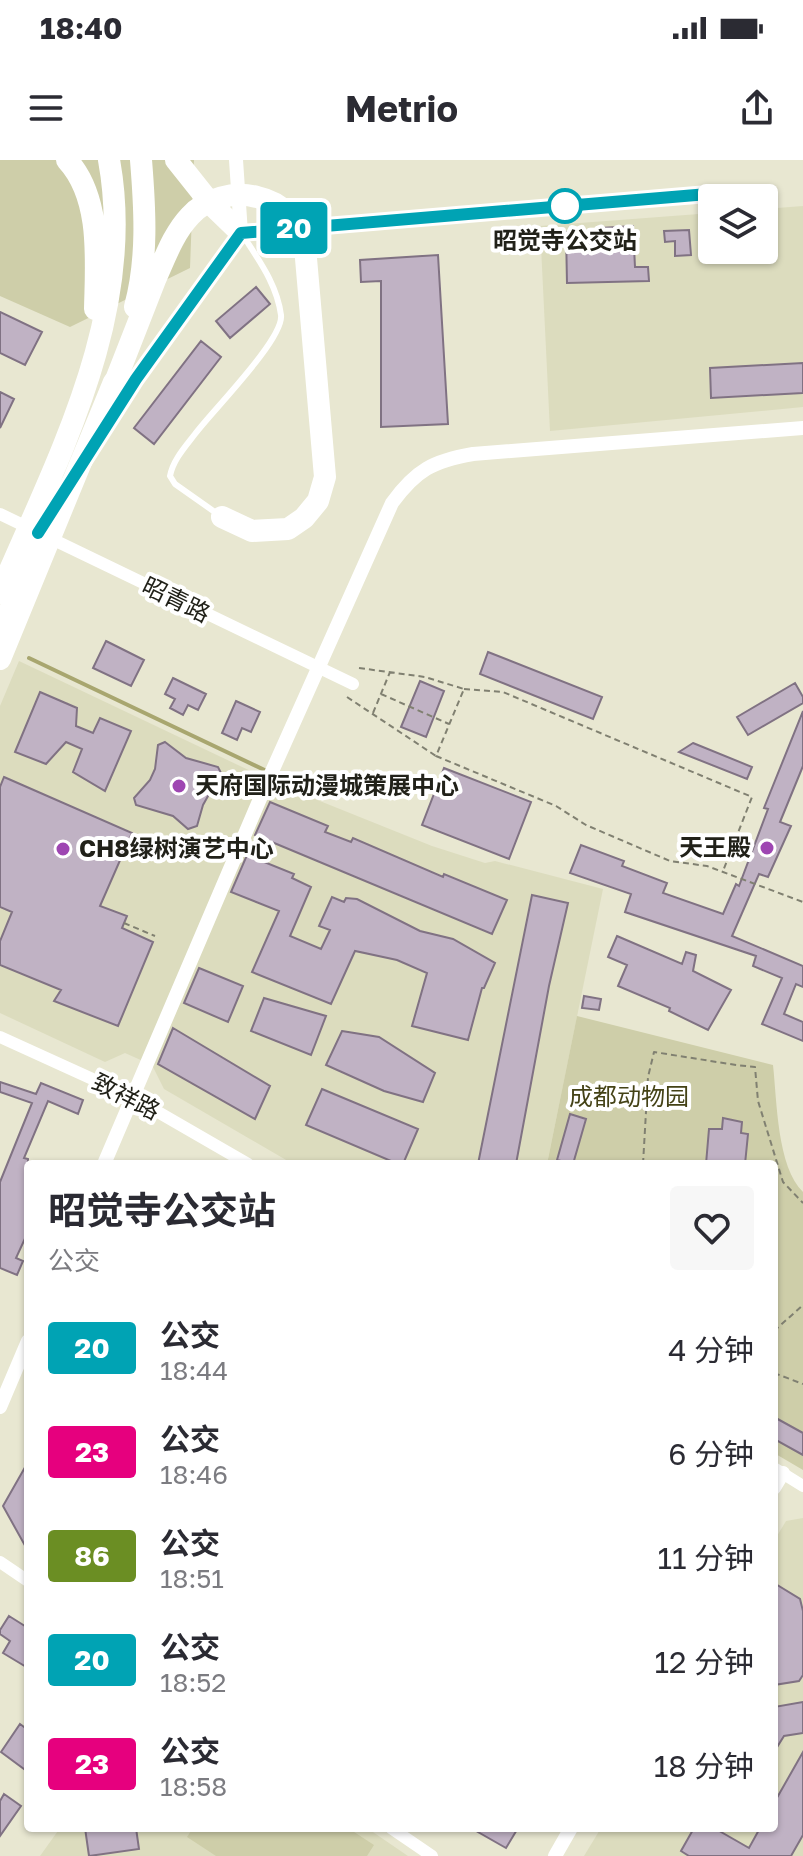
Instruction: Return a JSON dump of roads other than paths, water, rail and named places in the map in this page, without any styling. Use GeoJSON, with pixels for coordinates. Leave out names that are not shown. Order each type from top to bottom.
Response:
{"type":"FeatureCollection","features":[{"type":"Feature","properties":{"kind":"highway"},"geometry":{"type":"LineString","coordinates":[[67,160],[83,187],[95,231],[93,368]]}},
{"type":"Feature","properties":{"kind":"highway"},"geometry":{"type":"LineString","coordinates":[[0,593],[93,368],[115,254],[116,197],[109,160]]}},
{"type":"Feature","properties":{"kind":"highway"},"geometry":{"type":"LineString","coordinates":[[110,395],[139,291],[145,217],[141,160]]}},
{"type":"Feature","properties":{"kind":"highway"},"geometry":{"type":"LineString","coordinates":[[176,160],[211,204],[241,233]]}},
{"type":"Feature","properties":{"kind":"highway"},"geometry":{"type":"LineString","coordinates":[[0,659],[169,248],[191,214],[220,198],[247,195],[275,203],[288,213],[299,227],[305,247],[325,477],[318,501],[304,518],[288,529],[252,531],[222,517]]}},
{"type":"Feature","properties":{"kind":"street"},"geometry":{"type":"LineString","coordinates":[[0,623],[38,533],[136,379],[241,233],[236,160]]}},
{"type":"Feature","properties":{"kind":"street"},"geometry":{"type":"LineString","coordinates":[[241,233],[698,195]]}},
{"type":"Feature","properties":{"kind":"street"},"geometry":{"type":"LineString","coordinates":[[106,1160],[316,668],[392,503],[406,483],[425,467],[447,458],[473,454],[803,428]]}},
{"type":"Feature","properties":{"kind":"street","name":"昭青路"},"geometry":{"type":"LineString","coordinates":[[0,514],[353,684]]}},
{"type":"Feature","properties":{"kind":"street","name":"致祥路"},"geometry":{"type":"LineString","coordinates":[[0,1037],[132,1097],[241,1160]]}},
{"type":"Feature","properties":{"kind":"street"},"geometry":{"type":"LineString","coordinates":[[0,1407],[24,1350]]}},
{"type":"Feature","properties":{"kind":"street"},"geometry":{"type":"LineString","coordinates":[[778,1471],[803,1486]]}},
{"type":"Feature","properties":{"kind":"street"},"geometry":{"type":"LineString","coordinates":[[0,1562],[24,1578]]}},
{"type":"Feature","properties":{"kind":"street"},"geometry":{"type":"LineString","coordinates":[[397,1832],[432,1856]]}},
{"type":"Feature","properties":{"kind":"street"},"geometry":{"type":"LineString","coordinates":[[555,1856],[569,1832]]}},
{"type":"Feature","properties":{"kind":"lane"},"geometry":{"type":"LineString","coordinates":[[222,517],[175,484],[170,476],[172,466],[200,427],[275,337],[281,318],[272,282],[241,233]]}},
{"type":"Feature","properties":{"kind":"waterway"},"geometry":{"type":"LineString","coordinates":[[29,658],[296,785]]}},
{"type":"Feature","properties":{"kind":"place","name":"昭觉寺公交站"},"geometry":{"type":"Point","coordinates":[565,206]}},
{"type":"Feature","properties":{"kind":"place","name":"天府国际动漫城策展中心"},"geometry":{"type":"Point","coordinates":[179,786]}},
{"type":"Feature","properties":{"kind":"place","name":"天王殿"},"geometry":{"type":"Point","coordinates":[767,848]}},
{"type":"Feature","properties":{"kind":"place","name":"CH8绿树演艺中心"},"geometry":{"type":"Point","coordinates":[63,849]}},
{"type":"Feature","properties":{"kind":"park label","name":"成都动物园"},"geometry":{"type":"Point","coordinates":[629,1097]}}]}
